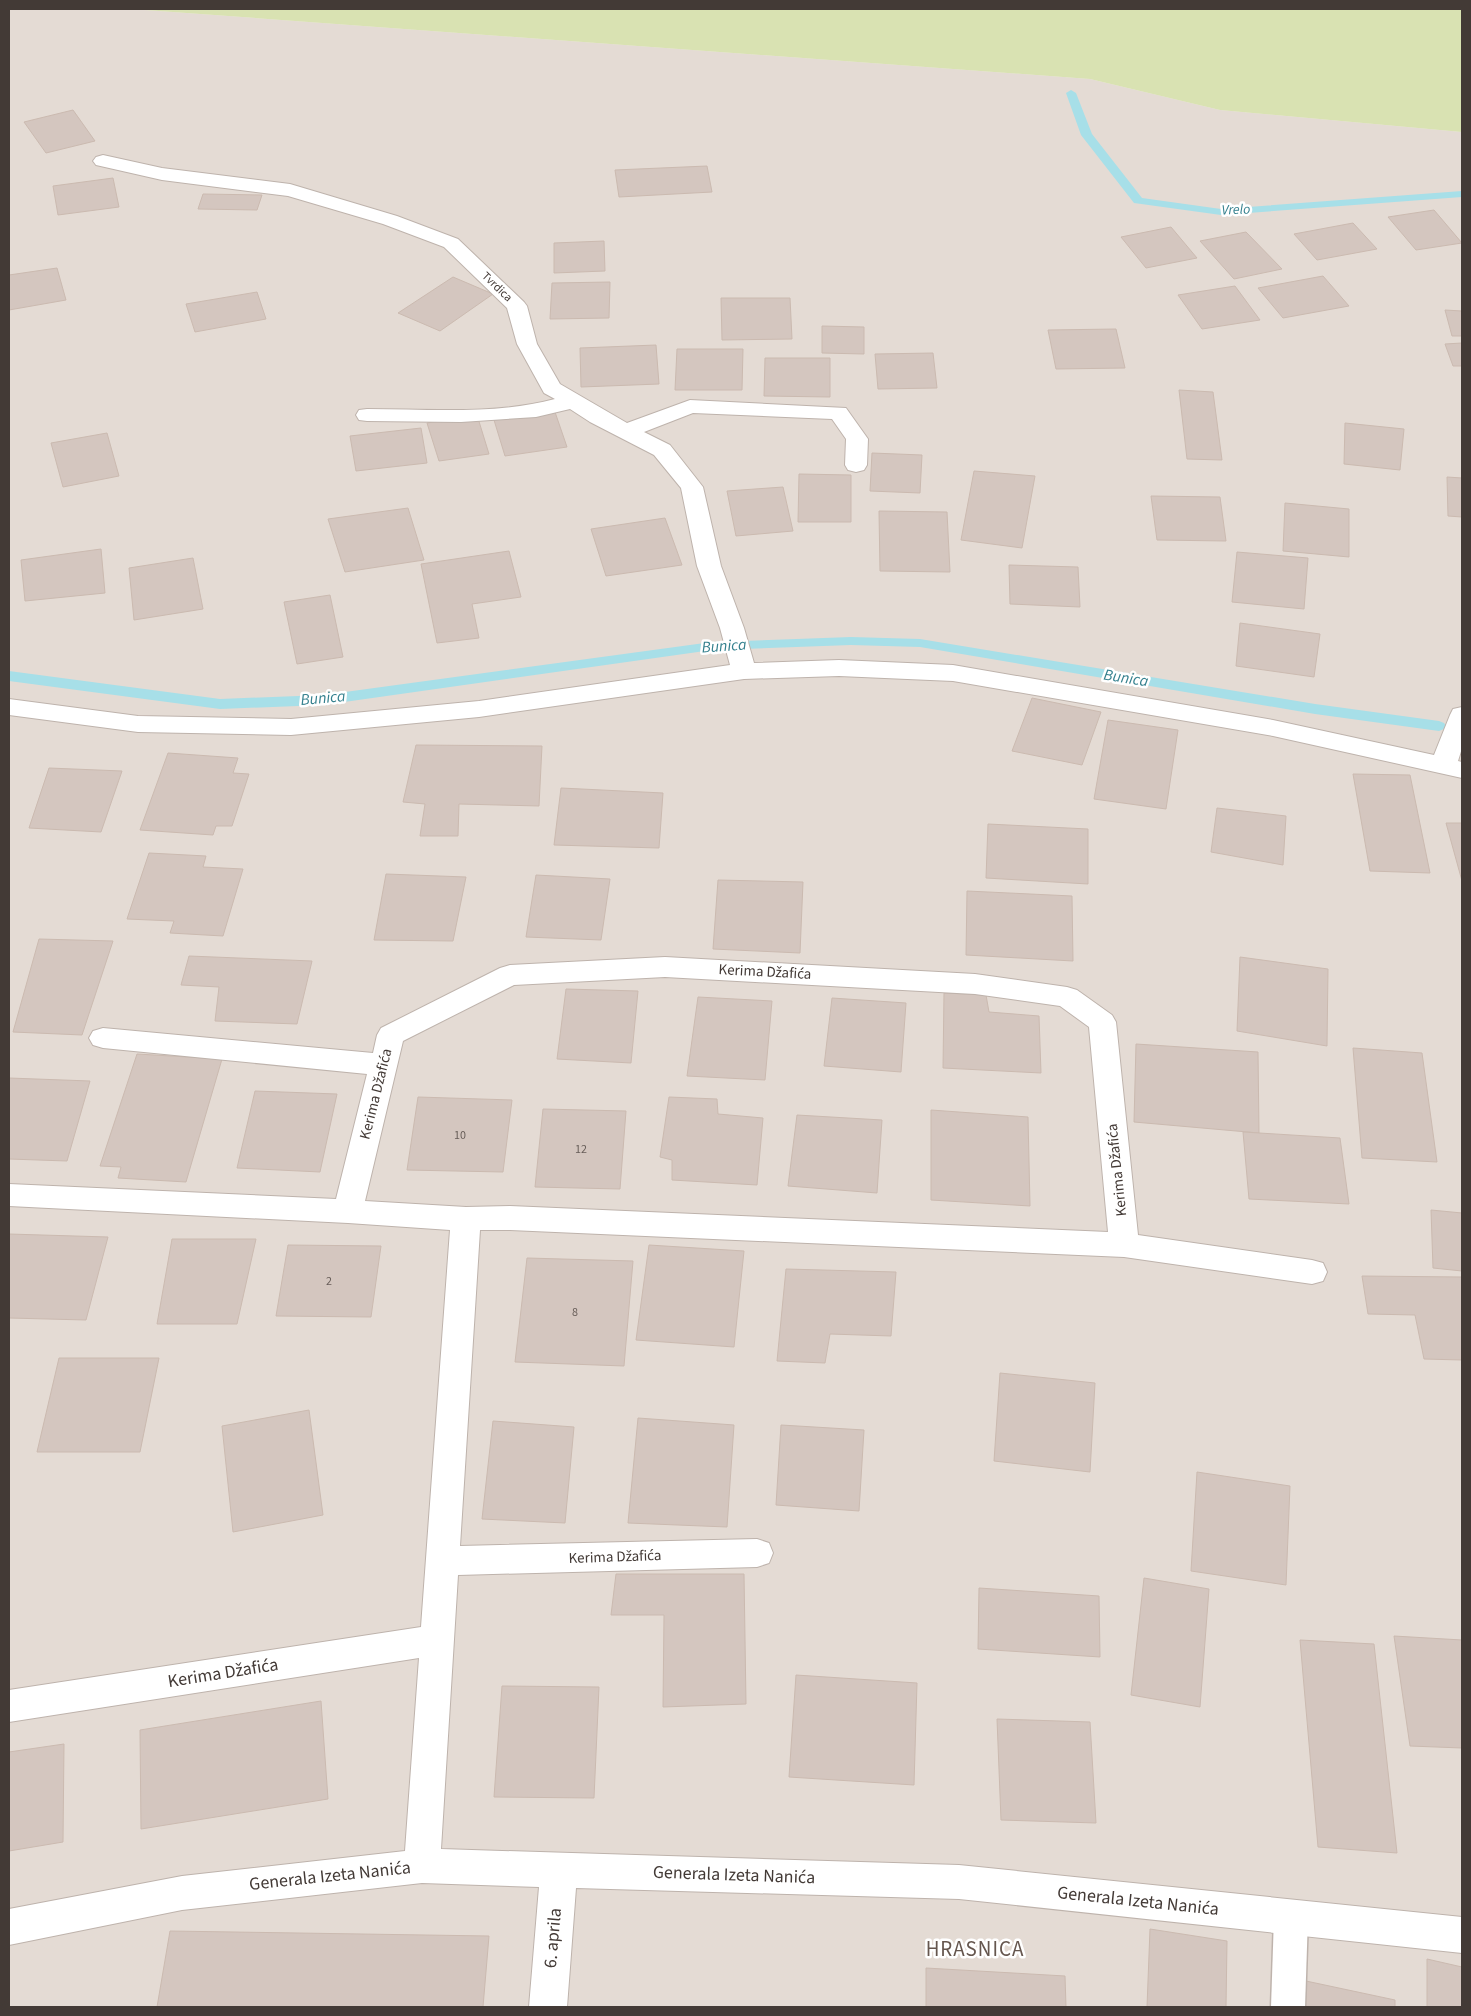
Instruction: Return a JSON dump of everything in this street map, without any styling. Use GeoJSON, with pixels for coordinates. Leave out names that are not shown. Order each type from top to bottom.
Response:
{"type":"FeatureCollection","features":[{"type":"Feature","properties":{"kind":"street","name":"Tvrdica"},"geometry":{"type":"LineString","coordinates":[[103,161],[162,174],[290,190],[390,220],[451,243],[517,306],[528,344],[552,388],[598,417],[662,450],[692,487],[710,566],[732,628],[742,664]]}},
{"type":"Feature","properties":{"kind":"street"},"geometry":{"type":"LineString","coordinates":[[367,415],[461,416],[536,411],[573,401]]}},
{"type":"Feature","properties":{"kind":"street"},"geometry":{"type":"LineString","coordinates":[[627,431],[690,406],[838,413],[857,439],[856,465]]}},
{"type":"Feature","properties":{"kind":"street"},"geometry":{"type":"LineString","coordinates":[[9,707],[138,724],[291,727],[479,708],[742,664],[952,673],[1273,728],[1452,768],[1459,722]]}},
{"type":"Feature","properties":{"kind":"street","name":"Kerima Džafića"},"geometry":{"type":"LineString","coordinates":[[348,1211],[391,1035],[510,975],[665,967],[975,984],[1067,997],[1102,1022],[1124,1245]]}},
{"type":"Feature","properties":{"kind":"street"},"geometry":{"type":"LineString","coordinates":[[103,1038],[384,1064]]}},
{"type":"Feature","properties":{"kind":"street"},"geometry":{"type":"LineString","coordinates":[[9,1196],[348,1211],[466,1219],[510,1218],[1124,1245],[1312,1272]]}},
{"type":"Feature","properties":{"kind":"street"},"geometry":{"type":"LineString","coordinates":[[422,1866],[466,1219]]}},
{"type":"Feature","properties":{"kind":"street","name":"Kerima Džafića"},"geometry":{"type":"LineString","coordinates":[[443,1561],[757,1553]]}},
{"type":"Feature","properties":{"kind":"street","name":"Kerima Džafića"},"geometry":{"type":"LineString","coordinates":[[9,1706],[437,1640]]}},
{"type":"Feature","properties":{"kind":"street","name":"Generala Izeta Nanića"},"geometry":{"type":"LineString","coordinates":[[9,1927],[182,1893],[422,1866],[959,1882],[1462,1935]]}},
{"type":"Feature","properties":{"kind":"street","name":"6. aprila"},"geometry":{"type":"LineString","coordinates":[[548,2007],[559,1869]]}},
{"type":"Feature","properties":{"kind":"lane"},"geometry":{"type":"LineString","coordinates":[[1288,2007],[1291,1917]]}},
{"type":"Feature","properties":{"kind":"shaded area"},"geometry":{"type":"Polygon","coordinates":[[[9,9],[131,9],[1090,79],[1220,110],[1462,132],[1462,2007],[9,2007],[9,9]]]}},
{"type":"Feature","properties":{"kind":"green space"},"geometry":{"type":"Polygon","coordinates":[[[131,9],[1462,9],[1462,132],[1220,110],[1090,79],[131,9]]]}},
{"type":"Feature","properties":{"kind":"building"},"geometry":{"type":"Polygon","coordinates":[[[73,110],[95,141],[46,153],[24,122],[73,110]]]}},
{"type":"Feature","properties":{"kind":"building"},"geometry":{"type":"Polygon","coordinates":[[[707,166],[712,192],[619,197],[615,170],[707,166]]]}},
{"type":"Feature","properties":{"kind":"building"},"geometry":{"type":"Polygon","coordinates":[[[113,178],[119,207],[58,215],[53,186],[113,178]]]}},
{"type":"Feature","properties":{"kind":"building"},"geometry":{"type":"Polygon","coordinates":[[[203,194],[262,195],[257,210],[198,209],[203,194]]]}},
{"type":"Feature","properties":{"kind":"building"},"geometry":{"type":"Polygon","coordinates":[[[1434,210],[1462,243],[1416,250],[1388,217],[1434,210]]]}},
{"type":"Feature","properties":{"kind":"building"},"geometry":{"type":"Polygon","coordinates":[[[1353,223],[1377,249],[1317,260],[1294,234],[1353,223]]]}},
{"type":"Feature","properties":{"kind":"building"},"geometry":{"type":"Polygon","coordinates":[[[1171,227],[1197,258],[1146,268],[1121,237],[1171,227]]]}},
{"type":"Feature","properties":{"kind":"building"},"geometry":{"type":"Polygon","coordinates":[[[1246,232],[1282,269],[1234,279],[1200,241],[1246,232]]]}},
{"type":"Feature","properties":{"kind":"building"},"geometry":{"type":"Polygon","coordinates":[[[604,241],[605,271],[554,273],[554,243],[604,241]]]}},
{"type":"Feature","properties":{"kind":"building"},"geometry":{"type":"Polygon","coordinates":[[[57,268],[66,300],[9,310],[9,275],[57,268]]]}},
{"type":"Feature","properties":{"kind":"building"},"geometry":{"type":"Polygon","coordinates":[[[1323,276],[1349,306],[1283,318],[1258,288],[1323,276]]]}},
{"type":"Feature","properties":{"kind":"building"},"geometry":{"type":"Polygon","coordinates":[[[453,277],[493,294],[440,331],[398,313],[453,277]]]}},
{"type":"Feature","properties":{"kind":"building"},"geometry":{"type":"Polygon","coordinates":[[[610,282],[609,318],[550,319],[552,283],[610,282]]]}},
{"type":"Feature","properties":{"kind":"building"},"geometry":{"type":"Polygon","coordinates":[[[1235,286],[1260,320],[1202,329],[1178,295],[1235,286]]]}},
{"type":"Feature","properties":{"kind":"building"},"geometry":{"type":"Polygon","coordinates":[[[257,292],[266,319],[195,332],[186,304],[257,292]]]}},
{"type":"Feature","properties":{"kind":"building"},"geometry":{"type":"Polygon","coordinates":[[[721,298],[790,298],[792,339],[722,340],[721,298]]]}},
{"type":"Feature","properties":{"kind":"building"},"geometry":{"type":"Polygon","coordinates":[[[1445,310],[1462,311],[1462,336],[1452,336],[1445,310]]]}},
{"type":"Feature","properties":{"kind":"building"},"geometry":{"type":"Polygon","coordinates":[[[822,326],[864,327],[864,354],[822,353],[822,326]]]}},
{"type":"Feature","properties":{"kind":"building"},"geometry":{"type":"Polygon","coordinates":[[[1116,329],[1125,368],[1056,369],[1048,330],[1116,329]]]}},
{"type":"Feature","properties":{"kind":"building"},"geometry":{"type":"Polygon","coordinates":[[[1462,343],[1462,366],[1453,366],[1445,344],[1462,343]]]}},
{"type":"Feature","properties":{"kind":"building"},"geometry":{"type":"Polygon","coordinates":[[[656,345],[659,384],[581,387],[580,348],[656,345]]]}},
{"type":"Feature","properties":{"kind":"building"},"geometry":{"type":"Polygon","coordinates":[[[677,349],[743,349],[742,390],[675,390],[677,349]]]}},
{"type":"Feature","properties":{"kind":"building"},"geometry":{"type":"Polygon","coordinates":[[[933,353],[937,388],[878,389],[875,354],[933,353]]]}},
{"type":"Feature","properties":{"kind":"building"},"geometry":{"type":"Polygon","coordinates":[[[765,358],[830,358],[830,397],[764,396],[765,358]]]}},
{"type":"Feature","properties":{"kind":"building"},"geometry":{"type":"Polygon","coordinates":[[[1179,390],[1213,392],[1222,460],[1187,459],[1179,390]]]}},
{"type":"Feature","properties":{"kind":"building"},"geometry":{"type":"Polygon","coordinates":[[[555,412],[567,447],[505,456],[494,420],[555,412]]]}},
{"type":"Feature","properties":{"kind":"building"},"geometry":{"type":"Polygon","coordinates":[[[477,415],[489,454],[439,461],[427,423],[477,415]]]}},
{"type":"Feature","properties":{"kind":"building"},"geometry":{"type":"Polygon","coordinates":[[[1345,423],[1404,429],[1400,470],[1344,464],[1345,423]]]}},
{"type":"Feature","properties":{"kind":"building"},"geometry":{"type":"Polygon","coordinates":[[[421,428],[427,463],[356,471],[350,436],[421,428]]]}},
{"type":"Feature","properties":{"kind":"building"},"geometry":{"type":"Polygon","coordinates":[[[107,433],[119,476],[63,487],[51,443],[107,433]]]}},
{"type":"Feature","properties":{"kind":"building"},"geometry":{"type":"Polygon","coordinates":[[[872,453],[922,455],[920,493],[870,491],[872,453]]]}},
{"type":"Feature","properties":{"kind":"building"},"geometry":{"type":"Polygon","coordinates":[[[974,471],[1035,476],[1022,548],[961,540],[974,471]]]}},
{"type":"Feature","properties":{"kind":"building"},"geometry":{"type":"Polygon","coordinates":[[[799,474],[851,475],[851,522],[798,522],[799,474]]]}},
{"type":"Feature","properties":{"kind":"building"},"geometry":{"type":"Polygon","coordinates":[[[1447,477],[1462,478],[1462,517],[1448,516],[1447,477]]]}},
{"type":"Feature","properties":{"kind":"building"},"geometry":{"type":"Polygon","coordinates":[[[783,487],[793,531],[736,536],[727,491],[783,487]]]}},
{"type":"Feature","properties":{"kind":"building"},"geometry":{"type":"Polygon","coordinates":[[[1151,496],[1220,497],[1226,541],[1157,540],[1151,496]]]}},
{"type":"Feature","properties":{"kind":"building"},"geometry":{"type":"Polygon","coordinates":[[[1285,503],[1349,509],[1349,557],[1283,551],[1285,503]]]}},
{"type":"Feature","properties":{"kind":"building"},"geometry":{"type":"Polygon","coordinates":[[[408,508],[424,560],[345,572],[328,519],[408,508]]]}},
{"type":"Feature","properties":{"kind":"building"},"geometry":{"type":"Polygon","coordinates":[[[879,511],[947,512],[950,572],[880,571],[879,511]]]}},
{"type":"Feature","properties":{"kind":"building"},"geometry":{"type":"Polygon","coordinates":[[[665,518],[682,565],[606,576],[591,529],[665,518]]]}},
{"type":"Feature","properties":{"kind":"building"},"geometry":{"type":"Polygon","coordinates":[[[101,549],[105,593],[25,601],[21,560],[101,549]]]}},
{"type":"Feature","properties":{"kind":"building"},"geometry":{"type":"Polygon","coordinates":[[[509,551],[521,597],[472,604],[479,638],[437,643],[421,564],[509,551]]]}},
{"type":"Feature","properties":{"kind":"building"},"geometry":{"type":"Polygon","coordinates":[[[1237,552],[1308,558],[1304,609],[1232,602],[1237,552]]]}},
{"type":"Feature","properties":{"kind":"building"},"geometry":{"type":"Polygon","coordinates":[[[193,558],[203,609],[134,620],[129,568],[193,558]]]}},
{"type":"Feature","properties":{"kind":"building"},"geometry":{"type":"Polygon","coordinates":[[[1009,565],[1078,567],[1080,607],[1010,604],[1009,565]]]}},
{"type":"Feature","properties":{"kind":"building"},"geometry":{"type":"Polygon","coordinates":[[[330,595],[343,657],[297,664],[284,602],[330,595]]]}},
{"type":"Feature","properties":{"kind":"building"},"geometry":{"type":"Polygon","coordinates":[[[1240,623],[1320,634],[1314,677],[1236,666],[1240,623]]]}},
{"type":"Feature","properties":{"kind":"building"},"geometry":{"type":"Polygon","coordinates":[[[1032,698],[1101,712],[1082,765],[1012,751],[1032,698]]]}},
{"type":"Feature","properties":{"kind":"building"},"geometry":{"type":"Polygon","coordinates":[[[1108,720],[1178,730],[1166,809],[1094,799],[1108,720]]]}},
{"type":"Feature","properties":{"kind":"building"},"geometry":{"type":"Polygon","coordinates":[[[416,745],[542,746],[539,806],[459,804],[458,836],[420,836],[425,804],[403,802],[416,745]]]}},
{"type":"Feature","properties":{"kind":"building"},"geometry":{"type":"Polygon","coordinates":[[[168,753],[238,758],[233,773],[249,774],[232,826],[216,826],[213,835],[140,830],[168,753]]]}},
{"type":"Feature","properties":{"kind":"building"},"geometry":{"type":"Polygon","coordinates":[[[49,768],[122,771],[101,832],[29,828],[49,768]]]}},
{"type":"Feature","properties":{"kind":"building"},"geometry":{"type":"Polygon","coordinates":[[[1353,774],[1410,775],[1430,873],[1370,871],[1353,774]]]}},
{"type":"Feature","properties":{"kind":"building"},"geometry":{"type":"Polygon","coordinates":[[[561,788],[663,793],[659,848],[554,845],[561,788]]]}},
{"type":"Feature","properties":{"kind":"building"},"geometry":{"type":"Polygon","coordinates":[[[1217,808],[1286,816],[1283,865],[1211,852],[1217,808]]]}},
{"type":"Feature","properties":{"kind":"building"},"geometry":{"type":"Polygon","coordinates":[[[1446,823],[1462,823],[1462,881],[1446,823]]]}},
{"type":"Feature","properties":{"kind":"building"},"geometry":{"type":"Polygon","coordinates":[[[988,824],[1088,829],[1088,884],[986,878],[988,824]]]}},
{"type":"Feature","properties":{"kind":"building"},"geometry":{"type":"Polygon","coordinates":[[[149,853],[206,856],[203,867],[243,869],[223,936],[170,933],[174,921],[127,919],[149,853]]]}},
{"type":"Feature","properties":{"kind":"building"},"geometry":{"type":"Polygon","coordinates":[[[386,874],[466,877],[453,941],[374,940],[386,874]]]}},
{"type":"Feature","properties":{"kind":"building"},"geometry":{"type":"Polygon","coordinates":[[[536,875],[610,879],[601,940],[526,937],[536,875]]]}},
{"type":"Feature","properties":{"kind":"building"},"geometry":{"type":"Polygon","coordinates":[[[718,880],[803,882],[800,953],[713,949],[718,880]]]}},
{"type":"Feature","properties":{"kind":"building"},"geometry":{"type":"Polygon","coordinates":[[[967,891],[1072,896],[1073,961],[966,955],[967,891]]]}},
{"type":"Feature","properties":{"kind":"building"},"geometry":{"type":"Polygon","coordinates":[[[39,939],[113,941],[82,1035],[13,1032],[39,939]]]}},
{"type":"Feature","properties":{"kind":"building"},"geometry":{"type":"Polygon","coordinates":[[[189,956],[312,961],[297,1024],[215,1021],[219,987],[181,985],[189,956]]]}},
{"type":"Feature","properties":{"kind":"building"},"geometry":{"type":"Polygon","coordinates":[[[1240,957],[1328,969],[1327,1046],[1237,1031],[1240,957]]]}},
{"type":"Feature","properties":{"kind":"building"},"geometry":{"type":"Polygon","coordinates":[[[566,989],[638,991],[631,1063],[557,1059],[566,989]]]}},
{"type":"Feature","properties":{"kind":"building"},"geometry":{"type":"Polygon","coordinates":[[[944,993],[986,995],[989,1012],[1039,1016],[1041,1073],[943,1068],[944,993]]]}},
{"type":"Feature","properties":{"kind":"building"},"geometry":{"type":"Polygon","coordinates":[[[698,997],[772,1001],[765,1080],[687,1076],[698,997]]]}},
{"type":"Feature","properties":{"kind":"building"},"geometry":{"type":"Polygon","coordinates":[[[832,998],[906,1003],[901,1072],[824,1066],[832,998]]]}},
{"type":"Feature","properties":{"kind":"building"},"geometry":{"type":"Polygon","coordinates":[[[1136,1044],[1258,1052],[1259,1133],[1134,1122],[1136,1044]]]}},
{"type":"Feature","properties":{"kind":"building"},"geometry":{"type":"Polygon","coordinates":[[[1353,1048],[1422,1053],[1437,1162],[1362,1158],[1353,1048]]]}},
{"type":"Feature","properties":{"kind":"building"},"geometry":{"type":"Polygon","coordinates":[[[137,1054],[222,1059],[186,1182],[118,1178],[121,1167],[100,1166],[137,1054]]]}},
{"type":"Feature","properties":{"kind":"building"},"geometry":{"type":"Polygon","coordinates":[[[9,1078],[90,1081],[67,1161],[9,1159],[9,1078]]]}},
{"type":"Feature","properties":{"kind":"building"},"geometry":{"type":"Polygon","coordinates":[[[255,1091],[337,1094],[320,1172],[237,1168],[255,1091]]]}},
{"type":"Feature","properties":{"kind":"building"},"geometry":{"type":"Polygon","coordinates":[[[418,1097],[512,1100],[503,1172],[407,1170],[418,1097]]]}},
{"type":"Feature","properties":{"kind":"building"},"geometry":{"type":"Polygon","coordinates":[[[669,1097],[717,1099],[718,1114],[763,1118],[757,1185],[672,1180],[672,1160],[660,1157],[669,1097]]]}},
{"type":"Feature","properties":{"kind":"building"},"geometry":{"type":"Polygon","coordinates":[[[543,1109],[626,1111],[620,1189],[535,1187],[543,1109]]]}},
{"type":"Feature","properties":{"kind":"building"},"geometry":{"type":"Polygon","coordinates":[[[931,1110],[1028,1117],[1030,1206],[931,1200],[931,1110]]]}},
{"type":"Feature","properties":{"kind":"building"},"geometry":{"type":"Polygon","coordinates":[[[797,1115],[882,1120],[877,1193],[788,1186],[797,1115]]]}},
{"type":"Feature","properties":{"kind":"building"},"geometry":{"type":"Polygon","coordinates":[[[1243,1132],[1340,1138],[1349,1204],[1249,1199],[1243,1132]]]}},
{"type":"Feature","properties":{"kind":"building"},"geometry":{"type":"Polygon","coordinates":[[[1431,1210],[1462,1213],[1462,1271],[1433,1268],[1431,1210]]]}},
{"type":"Feature","properties":{"kind":"building"},"geometry":{"type":"Polygon","coordinates":[[[9,1234],[108,1237],[86,1320],[9,1318],[9,1234]]]}},
{"type":"Feature","properties":{"kind":"building"},"geometry":{"type":"Polygon","coordinates":[[[172,1239],[256,1239],[237,1324],[157,1324],[172,1239]]]}},
{"type":"Feature","properties":{"kind":"building"},"geometry":{"type":"Polygon","coordinates":[[[288,1245],[381,1246],[371,1317],[276,1316],[288,1245]]]}},
{"type":"Feature","properties":{"kind":"building"},"geometry":{"type":"Polygon","coordinates":[[[649,1245],[744,1251],[734,1347],[636,1340],[649,1245]]]}},
{"type":"Feature","properties":{"kind":"building"},"geometry":{"type":"Polygon","coordinates":[[[527,1258],[633,1261],[624,1366],[515,1362],[527,1258]]]}},
{"type":"Feature","properties":{"kind":"building"},"geometry":{"type":"Polygon","coordinates":[[[786,1269],[896,1272],[891,1336],[830,1334],[825,1363],[777,1361],[786,1269]]]}},
{"type":"Feature","properties":{"kind":"building"},"geometry":{"type":"Polygon","coordinates":[[[1362,1276],[1462,1277],[1462,1360],[1424,1359],[1415,1315],[1368,1314],[1362,1276]]]}},
{"type":"Feature","properties":{"kind":"building"},"geometry":{"type":"Polygon","coordinates":[[[59,1358],[159,1358],[140,1452],[37,1452],[59,1358]]]}},
{"type":"Feature","properties":{"kind":"building"},"geometry":{"type":"Polygon","coordinates":[[[1000,1373],[1095,1383],[1090,1472],[994,1461],[1000,1373]]]}},
{"type":"Feature","properties":{"kind":"building"},"geometry":{"type":"Polygon","coordinates":[[[309,1410],[323,1515],[233,1532],[222,1426],[309,1410]]]}},
{"type":"Feature","properties":{"kind":"building"},"geometry":{"type":"Polygon","coordinates":[[[638,1418],[734,1425],[727,1527],[628,1523],[638,1418]]]}},
{"type":"Feature","properties":{"kind":"building"},"geometry":{"type":"Polygon","coordinates":[[[493,1421],[574,1427],[565,1523],[482,1519],[493,1421]]]}},
{"type":"Feature","properties":{"kind":"building"},"geometry":{"type":"Polygon","coordinates":[[[781,1425],[864,1430],[859,1511],[776,1505],[781,1425]]]}},
{"type":"Feature","properties":{"kind":"building"},"geometry":{"type":"Polygon","coordinates":[[[1197,1472],[1290,1486],[1286,1585],[1191,1571],[1197,1472]]]}},
{"type":"Feature","properties":{"kind":"building"},"geometry":{"type":"Polygon","coordinates":[[[616,1574],[744,1574],[746,1704],[663,1707],[664,1615],[611,1615],[616,1574]]]}},
{"type":"Feature","properties":{"kind":"building"},"geometry":{"type":"Polygon","coordinates":[[[1144,1578],[1209,1589],[1200,1707],[1131,1695],[1144,1578]]]}},
{"type":"Feature","properties":{"kind":"building"},"geometry":{"type":"Polygon","coordinates":[[[979,1588],[1099,1596],[1100,1657],[978,1649],[979,1588]]]}},
{"type":"Feature","properties":{"kind":"building"},"geometry":{"type":"Polygon","coordinates":[[[1394,1636],[1462,1640],[1462,1748],[1410,1746],[1394,1636]]]}},
{"type":"Feature","properties":{"kind":"building"},"geometry":{"type":"Polygon","coordinates":[[[1300,1640],[1374,1644],[1397,1853],[1318,1847],[1300,1640]]]}},
{"type":"Feature","properties":{"kind":"building"},"geometry":{"type":"Polygon","coordinates":[[[796,1675],[917,1683],[914,1785],[789,1777],[796,1675]]]}},
{"type":"Feature","properties":{"kind":"building"},"geometry":{"type":"Polygon","coordinates":[[[502,1686],[599,1687],[594,1798],[494,1797],[502,1686]]]}},
{"type":"Feature","properties":{"kind":"building"},"geometry":{"type":"Polygon","coordinates":[[[321,1701],[328,1799],[141,1829],[140,1730],[321,1701]]]}},
{"type":"Feature","properties":{"kind":"building"},"geometry":{"type":"Polygon","coordinates":[[[997,1719],[1090,1722],[1096,1823],[1001,1820],[997,1719]]]}},
{"type":"Feature","properties":{"kind":"building"},"geometry":{"type":"Polygon","coordinates":[[[64,1744],[63,1842],[9,1851],[9,1752],[64,1744]]]}},
{"type":"Feature","properties":{"kind":"building"},"geometry":{"type":"Polygon","coordinates":[[[1150,1929],[1227,1941],[1226,2007],[1147,2007],[1150,1929]]]}},
{"type":"Feature","properties":{"kind":"building"},"geometry":{"type":"Polygon","coordinates":[[[170,1931],[489,1936],[483,2007],[157,2007],[170,1931]]]}},
{"type":"Feature","properties":{"kind":"building"},"geometry":{"type":"Polygon","coordinates":[[[1427,1959],[1462,1967],[1462,2007],[1427,2007],[1427,1959]]]}},
{"type":"Feature","properties":{"kind":"building"},"geometry":{"type":"Polygon","coordinates":[[[926,1968],[1065,1976],[1066,2007],[926,2007],[926,1968]]]}},
{"type":"Feature","properties":{"kind":"building"},"geometry":{"type":"Polygon","coordinates":[[[1306,1981],[1395,2000],[1395,2007],[1305,2007],[1306,1981]]]}},
{"type":"Feature","properties":{"kind":"waterway","name":"Vrelo"},"geometry":{"type":"LineString","coordinates":[[1071,93],[1087,135],[1138,201],[1221,212],[1462,194]]}},
{"type":"Feature","properties":{"kind":"waterway","name":"Bunica"},"geometry":{"type":"LineString","coordinates":[[9,676],[220,704],[323,700],[712,646],[851,641],[920,643],[1315,709],[1439,726]]}},
{"type":"Feature","properties":{"kind":"district","name":"HRASNICA"},"geometry":{"type":"Point","coordinates":[975,1949]}}]}
